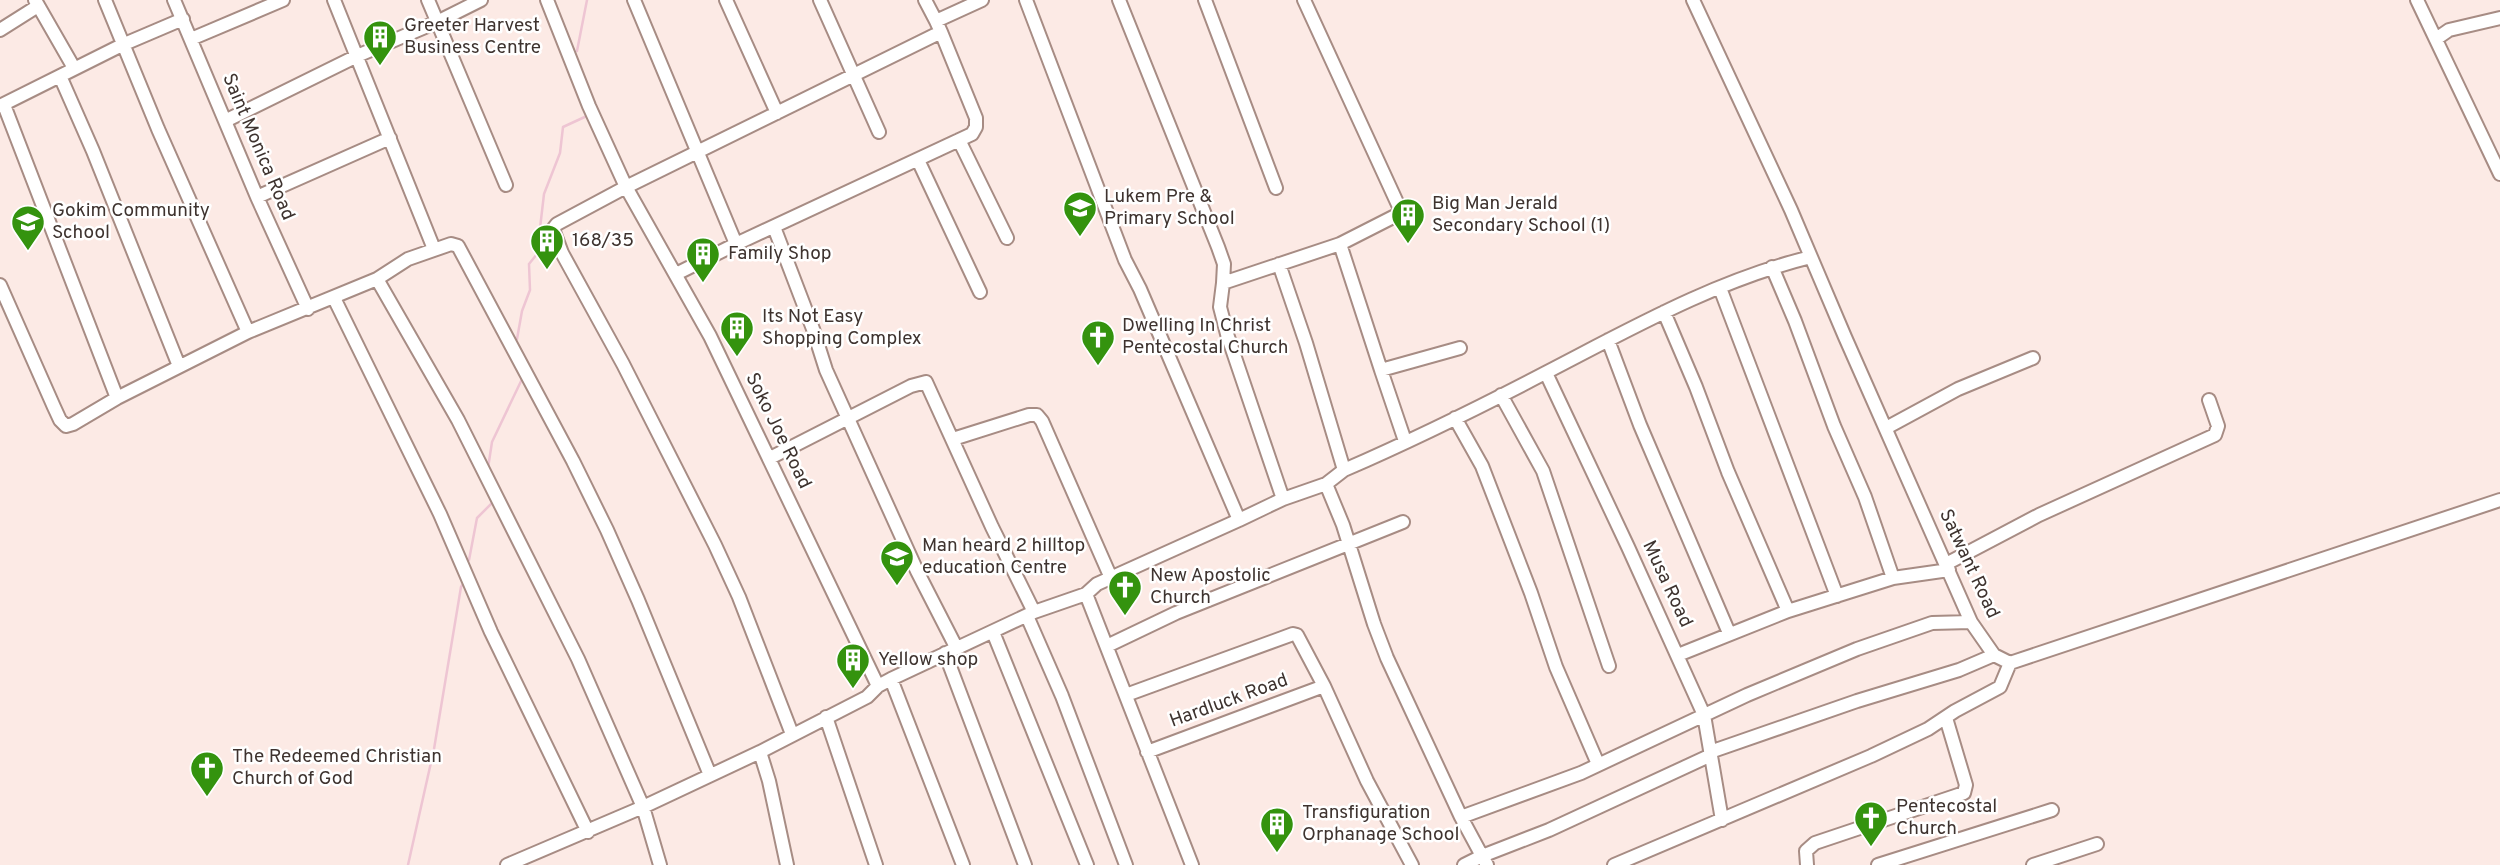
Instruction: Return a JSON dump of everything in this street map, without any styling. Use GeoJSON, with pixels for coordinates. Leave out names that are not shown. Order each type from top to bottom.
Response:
{"type":"FeatureCollection","features":[{"type":"Feature","properties":{"kind":"street"},"geometry":{"type":"LineString","coordinates":[[105,0],[122,45],[248,332]]}},
{"type":"Feature","properties":{"kind":"street","name":"Saint Monica Road"},"geometry":{"type":"LineString","coordinates":[[174,0],[257,197],[308,309]]}},
{"type":"Feature","properties":{"kind":"street"},"geometry":{"type":"LineString","coordinates":[[191,39],[283,0]]}},
{"type":"Feature","properties":{"kind":"street"},"geometry":{"type":"LineString","coordinates":[[334,0],[434,249]]}},
{"type":"Feature","properties":{"kind":"street"},"geometry":{"type":"LineString","coordinates":[[428,0],[506,185]]}},
{"type":"Feature","properties":{"kind":"street"},"geometry":{"type":"LineString","coordinates":[[225,121],[357,56],[481,0]]}},
{"type":"Feature","properties":{"kind":"street","name":"Soko Joe Road"},"geometry":{"type":"LineString","coordinates":[[547,0],[589,106],[626,187],[710,336],[877,686]]}},
{"type":"Feature","properties":{"kind":"street"},"geometry":{"type":"LineString","coordinates":[[634,0],[736,244]]}},
{"type":"Feature","properties":{"kind":"street"},"geometry":{"type":"LineString","coordinates":[[726,0],[777,113]]}},
{"type":"Feature","properties":{"kind":"street"},"geometry":{"type":"LineString","coordinates":[[820,0],[879,132]]}},
{"type":"Feature","properties":{"kind":"street"},"geometry":{"type":"LineString","coordinates":[[676,274],[972,134],[976,127],[976,118],[939,27],[925,0]]}},
{"type":"Feature","properties":{"kind":"street"},"geometry":{"type":"LineString","coordinates":[[792,734],[743,608],[715,545],[553,234],[557,224],[626,187],[855,76],[982,0]]}},
{"type":"Feature","properties":{"kind":"street"},"geometry":{"type":"LineString","coordinates":[[1026,0],[1125,260],[1239,520]]}},
{"type":"Feature","properties":{"kind":"street"},"geometry":{"type":"LineString","coordinates":[[1119,0],[1224,264],[1220,307],[1283,499]]}},
{"type":"Feature","properties":{"kind":"street"},"geometry":{"type":"LineString","coordinates":[[1205,0],[1276,188]]}},
{"type":"Feature","properties":{"kind":"street"},"geometry":{"type":"LineString","coordinates":[[1223,283],[1340,244],[1398,215],[1400,209],[1304,0]]}},
{"type":"Feature","properties":{"kind":"street"},"geometry":{"type":"LineString","coordinates":[[2417,0],[2500,174]]}},
{"type":"Feature","properties":{"kind":"street","name":"Satwant Road"},"geometry":{"type":"LineString","coordinates":[[1695,1],[1791,210],[1971,622],[1994,654],[2010,663]]}},
{"type":"Feature","properties":{"kind":"street"},"geometry":{"type":"LineString","coordinates":[[0,30],[36,3],[75,68]]}},
{"type":"Feature","properties":{"kind":"street"},"geometry":{"type":"LineString","coordinates":[[2436,39],[2449,30],[2500,18]]}},
{"type":"Feature","properties":{"kind":"street"},"geometry":{"type":"LineString","coordinates":[[117,398],[2,106],[122,45],[183,19]]}},
{"type":"Feature","properties":{"kind":"street"},"geometry":{"type":"LineString","coordinates":[[60,76],[179,366]]}},
{"type":"Feature","properties":{"kind":"street"},"geometry":{"type":"LineString","coordinates":[[257,197],[390,138]]}},
{"type":"Feature","properties":{"kind":"street"},"geometry":{"type":"LineString","coordinates":[[959,140],[1007,238]]}},
{"type":"Feature","properties":{"kind":"street"},"geometry":{"type":"LineString","coordinates":[[918,160],[980,292]]}},
{"type":"Feature","properties":{"kind":"street"},"geometry":{"type":"LineString","coordinates":[[774,227],[826,370],[917,570],[950,650],[1025,865]]}},
{"type":"Feature","properties":{"kind":"street"},"geometry":{"type":"LineString","coordinates":[[0,285],[60,420],[66,426],[248,332],[377,279],[408,259],[451,244],[458,246],[573,461],[638,600],[710,775]]}},
{"type":"Feature","properties":{"kind":"street"},"geometry":{"type":"LineString","coordinates":[[1340,244],[1405,442]]}},
{"type":"Feature","properties":{"kind":"street"},"geometry":{"type":"LineString","coordinates":[[510,864],[588,832],[760,752],[866,698],[877,686],[950,650],[1031,614],[1086,594],[1097,584],[1283,499],[1326,484],[1344,470],[1455,418],[1664,312],[1772,267],[1811,257]]}},
{"type":"Feature","properties":{"kind":"street"},"geometry":{"type":"LineString","coordinates":[[1279,264],[1344,470]]}},
{"type":"Feature","properties":{"kind":"street"},"geometry":{"type":"LineString","coordinates":[[1772,267],[1838,437],[1864,496],[1893,578]]}},
{"type":"Feature","properties":{"kind":"street"},"geometry":{"type":"LineString","coordinates":[[377,279],[483,469],[578,659],[643,807],[660,865]]}},
{"type":"Feature","properties":{"kind":"street"},"geometry":{"type":"LineString","coordinates":[[1720,288],[1837,596]]}},
{"type":"Feature","properties":{"kind":"street"},"geometry":{"type":"LineString","coordinates":[[334,298],[440,514],[491,632],[588,832]]}},
{"type":"Feature","properties":{"kind":"street"},"geometry":{"type":"LineString","coordinates":[[1664,312],[1728,472],[1788,611]]}},
{"type":"Feature","properties":{"kind":"street"},"geometry":{"type":"LineString","coordinates":[[1608,340],[1640,425],[1729,633]]}},
{"type":"Feature","properties":{"kind":"street"},"geometry":{"type":"LineString","coordinates":[[1381,370],[1460,348]]}},
{"type":"Feature","properties":{"kind":"street"},"geometry":{"type":"LineString","coordinates":[[1886,428],[1958,389],[2034,358]]}},
{"type":"Feature","properties":{"kind":"street","name":"Musa Road"},"geometry":{"type":"LineString","coordinates":[[1546,373],[1704,715],[1722,821]]}},
{"type":"Feature","properties":{"kind":"street"},"geometry":{"type":"LineString","coordinates":[[770,458],[847,417],[911,386],[926,382],[1031,614],[1126,865]]}},
{"type":"Feature","properties":{"kind":"street"},"geometry":{"type":"LineString","coordinates":[[1501,395],[1543,471],[1609,666]]}},
{"type":"Feature","properties":{"kind":"street"},"geometry":{"type":"LineString","coordinates":[[1678,655],[1788,611],[1893,578],[1948,567],[2039,515],[2215,435],[2218,426],[2209,400]]}},
{"type":"Feature","properties":{"kind":"street"},"geometry":{"type":"LineString","coordinates":[[953,439],[1029,415],[1037,415],[1111,578]]}},
{"type":"Feature","properties":{"kind":"street"},"geometry":{"type":"LineString","coordinates":[[1455,418],[1482,466],[1531,593],[1556,667],[1598,764]]}},
{"type":"Feature","properties":{"kind":"street"},"geometry":{"type":"LineString","coordinates":[[1326,484],[1350,545],[1387,658],[1484,861]]}},
{"type":"Feature","properties":{"kind":"street"},"geometry":{"type":"LineString","coordinates":[[1614,865],[1871,756],[1946,718],[2000,687],[2010,663],[2500,500]]}},
{"type":"Feature","properties":{"kind":"street"},"geometry":{"type":"LineString","coordinates":[[1107,646],[1176,613],[1403,522]]}},
{"type":"Feature","properties":{"kind":"street"},"geometry":{"type":"LineString","coordinates":[[1086,594],[1192,865]]}},
{"type":"Feature","properties":{"kind":"street"},"geometry":{"type":"LineString","coordinates":[[1461,817],[1565,779],[1779,681],[1902,632],[1932,623],[1971,622]]}},
{"type":"Feature","properties":{"kind":"street"},"geometry":{"type":"LineString","coordinates":[[993,632],[1087,865]]}},
{"type":"Feature","properties":{"kind":"street"},"geometry":{"type":"LineString","coordinates":[[1126,695],[1293,635],[1300,638],[1367,781],[1412,865]]}},
{"type":"Feature","properties":{"kind":"street"},"geometry":{"type":"LineString","coordinates":[[1464,865],[1484,861],[1710,754],[1857,701],[1959,670],[1994,654]]}},
{"type":"Feature","properties":{"kind":"street"},"geometry":{"type":"LineString","coordinates":[[891,679],[963,865]]}},
{"type":"Feature","properties":{"kind":"street","name":"Hardluck Road"},"geometry":{"type":"LineString","coordinates":[[1147,751],[1324,686]]}},
{"type":"Feature","properties":{"kind":"street"},"geometry":{"type":"LineString","coordinates":[[826,717],[876,865]]}},
{"type":"Feature","properties":{"kind":"street"},"geometry":{"type":"LineString","coordinates":[[1807,865],[1806,851],[1815,843],[1964,793],[1966,785],[1946,718]]}},
{"type":"Feature","properties":{"kind":"street"},"geometry":{"type":"LineString","coordinates":[[760,752],[769,780],[787,865]]}},
{"type":"Feature","properties":{"kind":"street"},"geometry":{"type":"LineString","coordinates":[[1878,865],[2052,810]]}},
{"type":"Feature","properties":{"kind":"street"},"geometry":{"type":"LineString","coordinates":[[2033,865],[2097,844]]}},
{"type":"Feature","properties":{"kind":"waterway"},"geometry":{"type":"LineString","coordinates":[[577,51],[587,0]]}},
{"type":"Feature","properties":{"kind":"waterway"},"geometry":{"type":"LineString","coordinates":[[517,339],[522,311],[530,290],[529,264],[537,254],[544,194],[560,153],[563,127],[589,115]]}},
{"type":"Feature","properties":{"kind":"waterway"},"geometry":{"type":"LineString","coordinates":[[488,468],[492,442],[523,377]]}},
{"type":"Feature","properties":{"kind":"waterway"},"geometry":{"type":"LineString","coordinates":[[469,560],[477,518],[494,501]]}},
{"type":"Feature","properties":{"kind":"waterway"},"geometry":{"type":"LineString","coordinates":[[408,865],[434,749],[461,587],[465,581]]}},
{"type":"Feature","properties":{"kind":"place","name":"Greeter Harvest Business Centre"},"geometry":{"type":"Point","coordinates":[380,67]}},
{"type":"Feature","properties":{"kind":"place","name":"Lukem Pre & Primary School"},"geometry":{"type":"Point","coordinates":[1080,238]}},
{"type":"Feature","properties":{"kind":"place","name":"Big Man Jerald Secondary School (1)"},"geometry":{"type":"Point","coordinates":[1408,245]}},
{"type":"Feature","properties":{"kind":"place","name":"Gokim Community School"},"geometry":{"type":"Point","coordinates":[28,252]}},
{"type":"Feature","properties":{"kind":"place","name":"168/35"},"geometry":{"type":"Point","coordinates":[547,271]}},
{"type":"Feature","properties":{"kind":"place","name":"Family Shop"},"geometry":{"type":"Point","coordinates":[703,284]}},
{"type":"Feature","properties":{"kind":"place","name":"Its Not Easy Shopping Complex"},"geometry":{"type":"Point","coordinates":[737,358]}},
{"type":"Feature","properties":{"kind":"place","name":"Dwelling In Christ Pentecostal Church"},"geometry":{"type":"Point","coordinates":[1098,367]}},
{"type":"Feature","properties":{"kind":"place","name":"Man heard 2 hilltop education Centre"},"geometry":{"type":"Point","coordinates":[897,587]}},
{"type":"Feature","properties":{"kind":"place","name":"New Apostolic Church"},"geometry":{"type":"Point","coordinates":[1125,617]}},
{"type":"Feature","properties":{"kind":"place","name":"Yellow shop"},"geometry":{"type":"Point","coordinates":[853,690]}},
{"type":"Feature","properties":{"kind":"place","name":"The Redeemed Christian Church of God"},"geometry":{"type":"Point","coordinates":[207,798]}},
{"type":"Feature","properties":{"kind":"place","name":"Pentecostal Church"},"geometry":{"type":"Point","coordinates":[1871,848]}},
{"type":"Feature","properties":{"kind":"place","name":"Transfiguration Orphanage School"},"geometry":{"type":"Point","coordinates":[1277,854]}}]}
